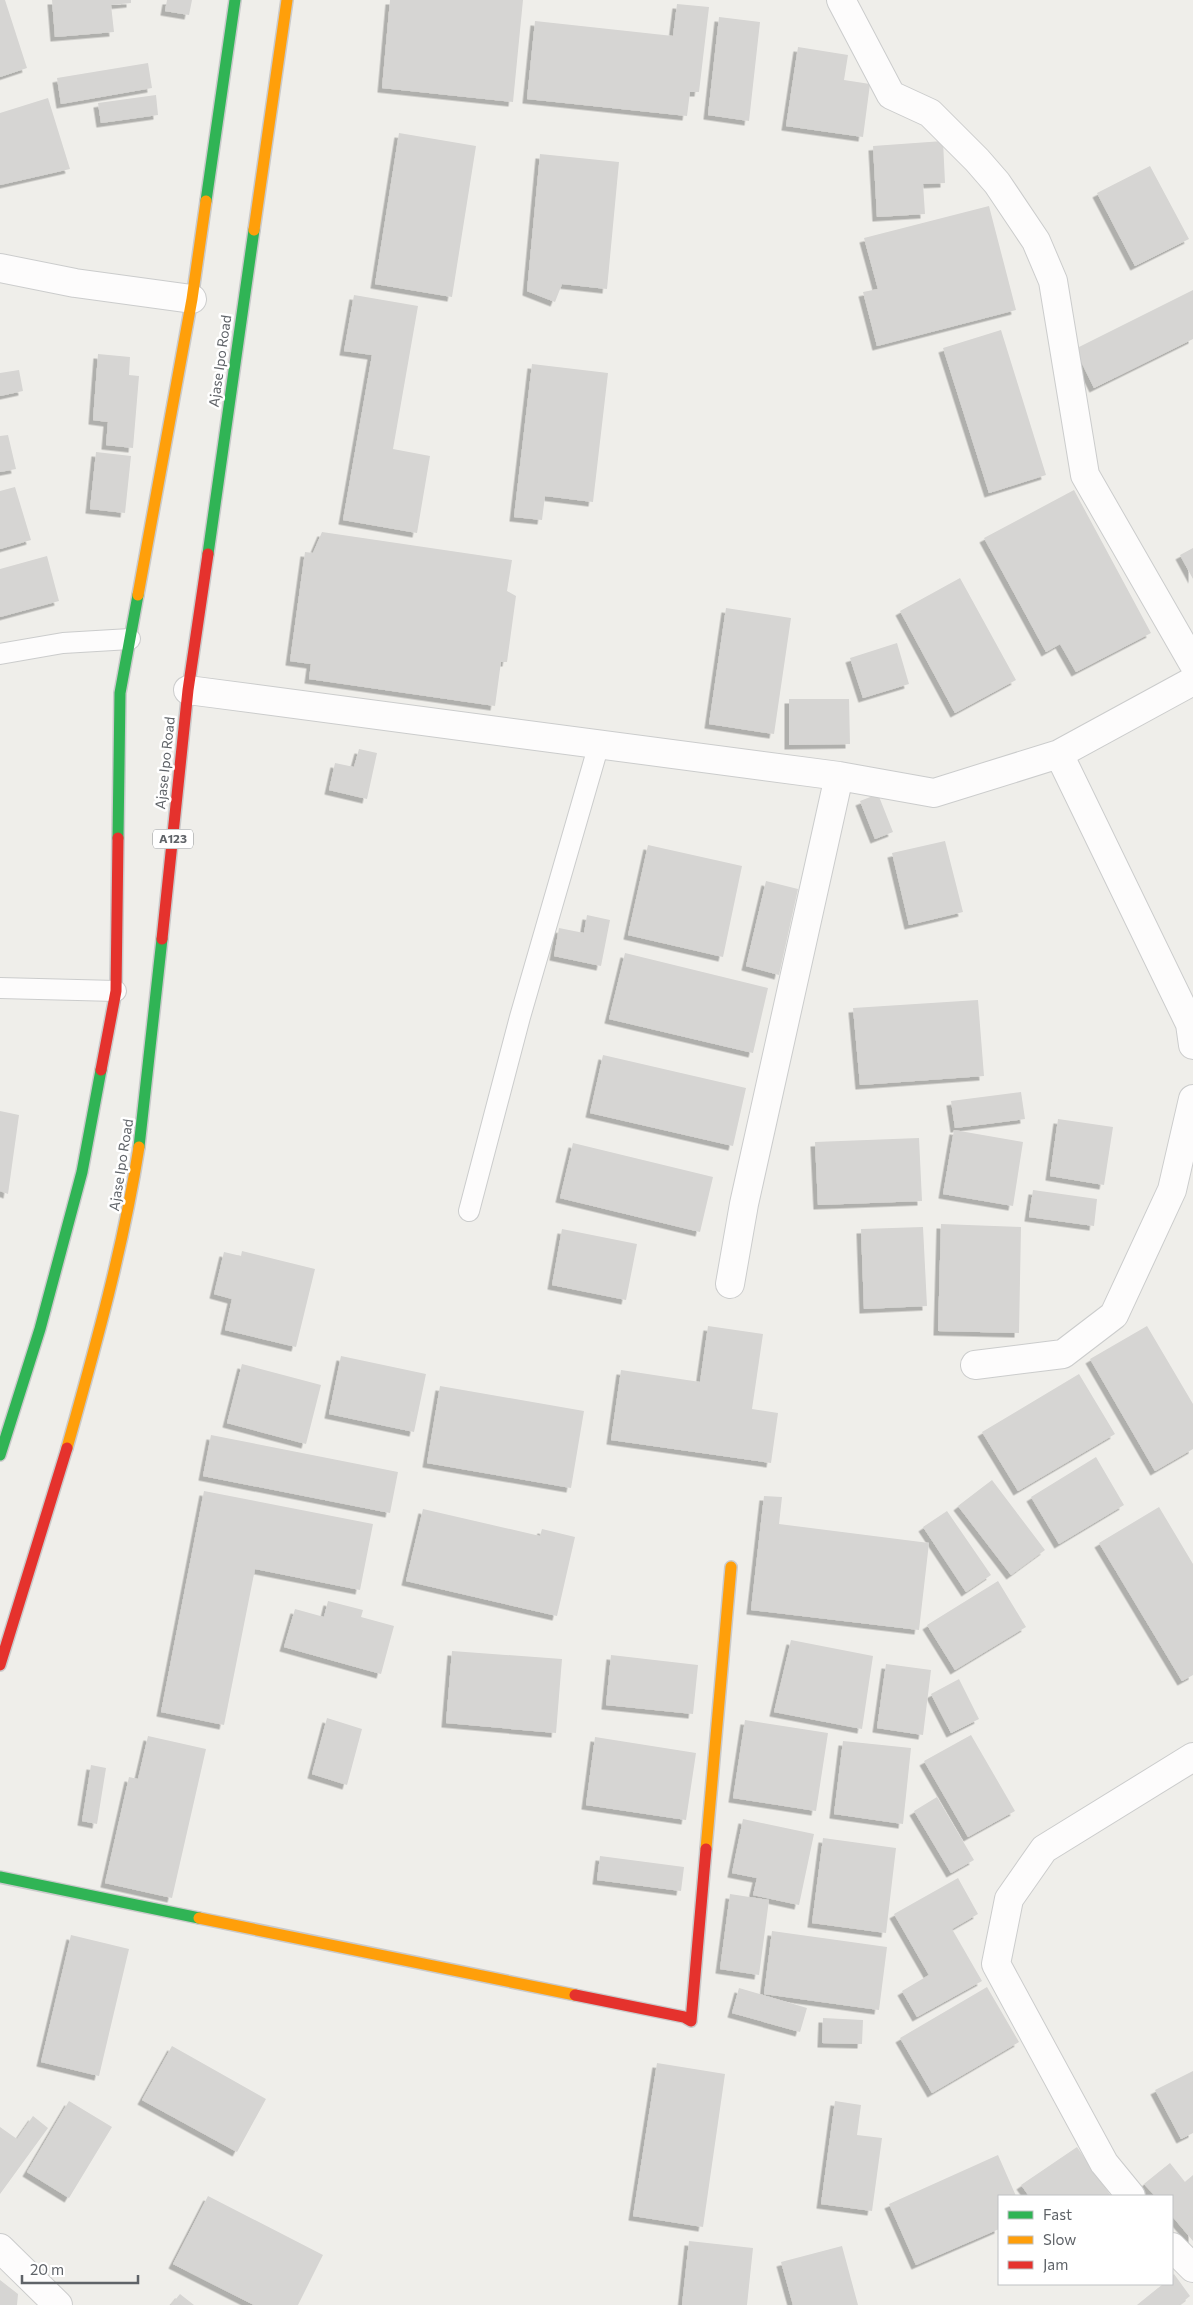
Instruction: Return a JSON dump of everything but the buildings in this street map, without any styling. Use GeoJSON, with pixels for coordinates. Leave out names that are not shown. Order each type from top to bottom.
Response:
{"type":"FeatureCollection","features":[{"type":"Feature","properties":{"kind":"main road"},"geometry":{"type":"LineString","coordinates":[[0,1456],[40,1329],[82,1172],[116,992],[120,693],[192,299],[235,0]]}},
{"type":"Feature","properties":{"kind":"main road","name":"Ajase Ipo Road"},"geometry":{"type":"LineString","coordinates":[[0,1665],[49,1512],[93,1357],[129,1213],[144,1115],[188,690],[287,0]]}},
{"type":"Feature","properties":{"kind":"main road"},"geometry":{"type":"LineString","coordinates":[[0,1877],[684,2017],[690,2022],[731,1567]]}},
{"type":"Feature","properties":{"kind":"street"},"geometry":{"type":"LineString","coordinates":[[841,0],[891,95],[930,113],[977,160],[997,182],[1036,241],[1053,281],[1085,475],[1193,663]]}},
{"type":"Feature","properties":{"kind":"street"},"geometry":{"type":"LineString","coordinates":[[0,268],[75,283],[192,299]]}},
{"type":"Feature","properties":{"kind":"street"},"geometry":{"type":"LineString","coordinates":[[188,690],[839,776],[934,793],[1059,754],[1193,681]]}},
{"type":"Feature","properties":{"kind":"street"},"geometry":{"type":"LineString","coordinates":[[1059,754],[1190,1024],[1193,1045]]}},
{"type":"Feature","properties":{"kind":"street"},"geometry":{"type":"LineString","coordinates":[[730,1284],[744,1204],[839,776]]}},
{"type":"Feature","properties":{"kind":"street"},"geometry":{"type":"LineString","coordinates":[[975,1365],[1063,1354],[1114,1315],[1172,1190],[1193,1099]]}},
{"type":"Feature","properties":{"kind":"street"},"geometry":{"type":"LineString","coordinates":[[1130,2195],[1104,2163],[996,1964],[1009,1899],[1044,1849],[1193,1757]]}},
{"type":"Feature","properties":{"kind":"street"},"geometry":{"type":"LineString","coordinates":[[0,2248],[58,2305]]}},
{"type":"Feature","properties":{"kind":"street"},"geometry":{"type":"LineString","coordinates":[[1173,2248],[1193,2268]]}},
{"type":"Feature","properties":{"kind":"lane"},"geometry":{"type":"LineString","coordinates":[[0,654],[63,642],[130,639]]}},
{"type":"Feature","properties":{"kind":"lane"},"geometry":{"type":"LineString","coordinates":[[469,1211],[520,1017],[598,744]]}},
{"type":"Feature","properties":{"kind":"lane"},"geometry":{"type":"LineString","coordinates":[[0,988],[116,992]]}},
{"type":"Feature","properties":{"kind":"traffic: fast"},"geometry":{"type":"LineString","coordinates":[[206,201],[235,0]]}},
{"type":"Feature","properties":{"kind":"traffic: fast"},"geometry":{"type":"LineString","coordinates":[[208,554],[254,230]]}},
{"type":"Feature","properties":{"kind":"traffic: fast"},"geometry":{"type":"LineString","coordinates":[[118,838],[120,693],[138,595]]}},
{"type":"Feature","properties":{"kind":"traffic: fast"},"geometry":{"type":"LineString","coordinates":[[139,1147],[162,939]]}},
{"type":"Feature","properties":{"kind":"traffic: fast"},"geometry":{"type":"LineString","coordinates":[[0,1455],[40,1329],[82,1172],[101,1070]]}},
{"type":"Feature","properties":{"kind":"traffic: fast"},"geometry":{"type":"LineString","coordinates":[[0,1877],[199,1918]]}},
{"type":"Feature","properties":{"kind":"traffic: slow"},"geometry":{"type":"LineString","coordinates":[[254,230],[287,0]]}},
{"type":"Feature","properties":{"kind":"traffic: slow"},"geometry":{"type":"LineString","coordinates":[[138,595],[192,299],[206,201]]}},
{"type":"Feature","properties":{"kind":"traffic: slow"},"geometry":{"type":"LineString","coordinates":[[67,1448],[117,1261],[139,1147]]}},
{"type":"Feature","properties":{"kind":"traffic: slow"},"geometry":{"type":"LineString","coordinates":[[706,1849],[731,1567]]}},
{"type":"Feature","properties":{"kind":"traffic: slow"},"geometry":{"type":"LineString","coordinates":[[199,1918],[575,1995]]}},
{"type":"Feature","properties":{"kind":"traffic: jam"},"geometry":{"type":"LineString","coordinates":[[162,939],[188,690],[208,554]]}},
{"type":"Feature","properties":{"kind":"traffic: jam"},"geometry":{"type":"LineString","coordinates":[[101,1070],[116,991],[118,838]]}},
{"type":"Feature","properties":{"kind":"traffic: jam"},"geometry":{"type":"LineString","coordinates":[[0,1665],[67,1448]]}},
{"type":"Feature","properties":{"kind":"traffic: jam"},"geometry":{"type":"LineString","coordinates":[[575,1995],[684,2017],[691,2021],[706,1849]]}}]}
